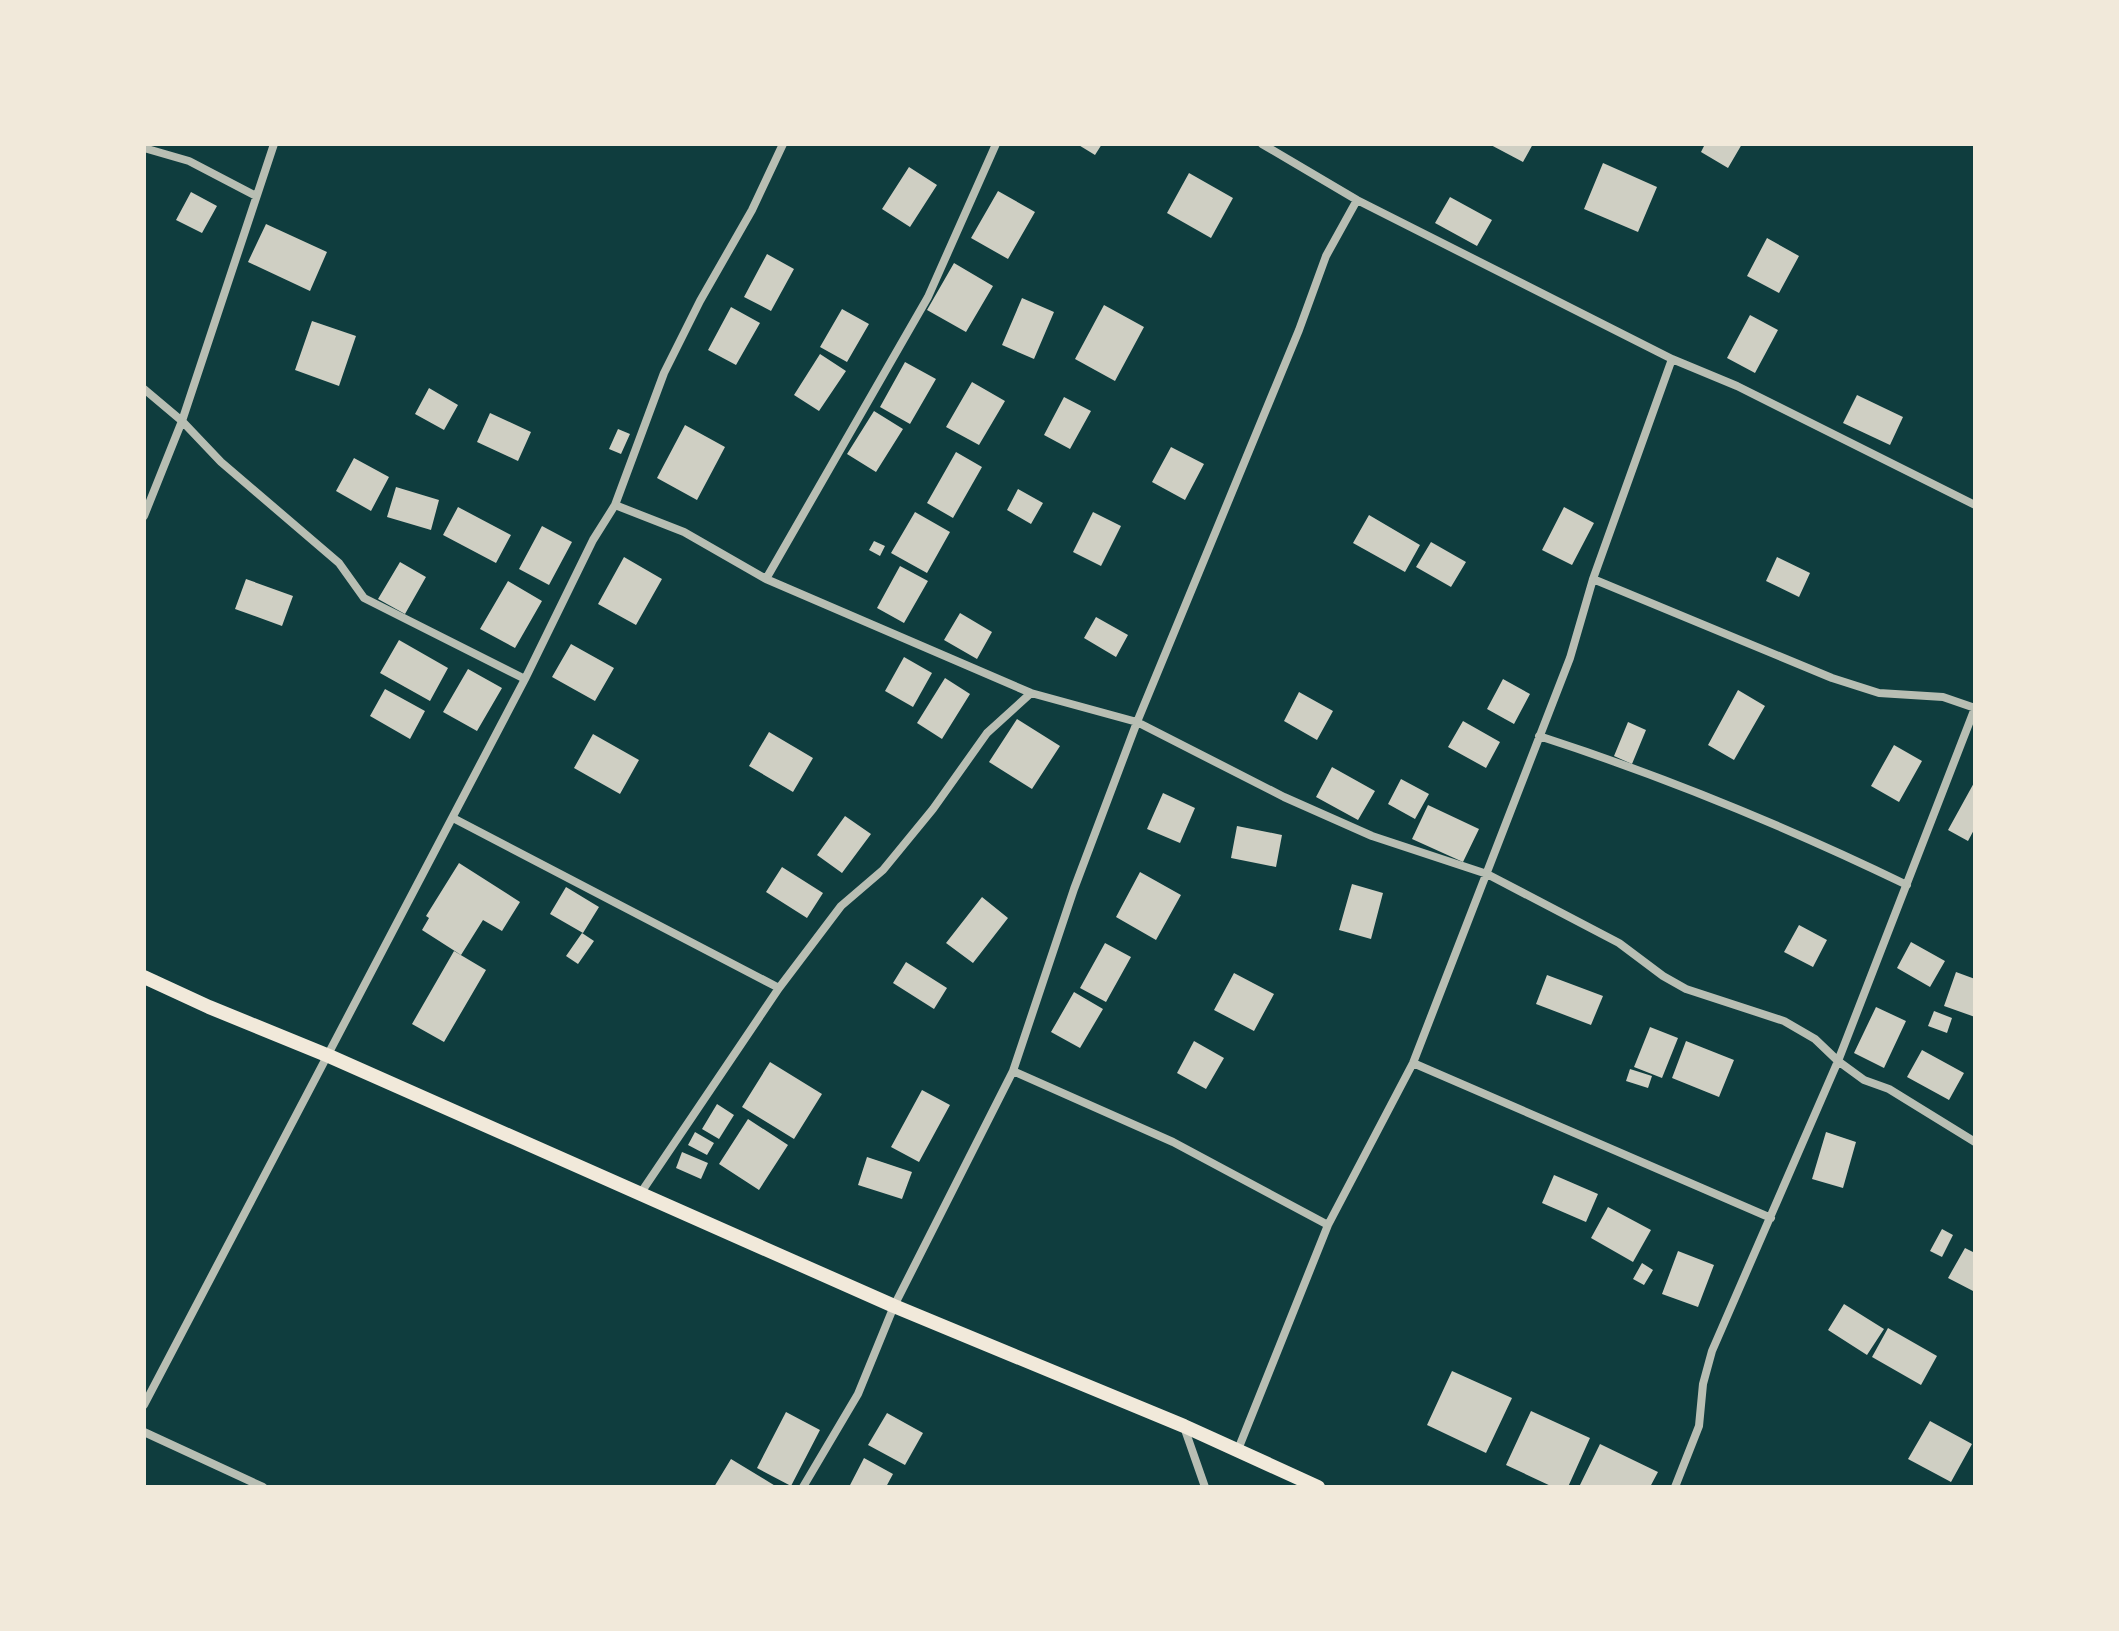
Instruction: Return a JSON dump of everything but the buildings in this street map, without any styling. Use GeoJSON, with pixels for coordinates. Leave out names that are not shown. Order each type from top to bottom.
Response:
{"type":"FeatureCollection","features":[{"type":"Feature","properties":{"kind":"main road"},"geometry":{"type":"LineString","coordinates":[[144,977],[894,1306],[1184,1426],[1318,1487]]}},
{"type":"Feature","properties":{"kind":"street"},"geometry":{"type":"LineString","coordinates":[[144,516],[182,421],[274,144]]}},
{"type":"Feature","properties":{"kind":"street"},"geometry":{"type":"LineString","coordinates":[[144,1405],[453,818],[593,540],[615,505],[664,373],[700,301],[752,210],[783,144]]}},
{"type":"Feature","properties":{"kind":"street"},"geometry":{"type":"LineString","coordinates":[[766,579],[928,297],[996,144]]}},
{"type":"Feature","properties":{"kind":"street"},"geometry":{"type":"LineString","coordinates":[[1262,144],[1357,200],[1672,359],[1737,386],[1975,505]]}},
{"type":"Feature","properties":{"kind":"street"},"geometry":{"type":"LineString","coordinates":[[144,148],[189,161],[256,196]]}},
{"type":"Feature","properties":{"kind":"street"},"geometry":{"type":"LineString","coordinates":[[803,1487],[858,1394],[894,1306],[1013,1071],[1074,889],[1137,722],[1299,330],[1326,256],[1357,200]]}},
{"type":"Feature","properties":{"kind":"street"},"geometry":{"type":"LineString","coordinates":[[1237,1452],[1328,1225],[1413,1063],[1570,658],[1593,579],[1672,359]]}},
{"type":"Feature","properties":{"kind":"street"},"geometry":{"type":"LineString","coordinates":[[144,389],[182,421],[221,462],[339,563],[364,598],[525,679]]}},
{"type":"Feature","properties":{"kind":"street"},"geometry":{"type":"LineString","coordinates":[[615,505],[684,532],[766,579],[1031,693],[1137,722],[1342,823],[1487,874],[1619,943],[1686,989],[1784,1021],[1815,1039],[1864,1080],[1889,1089],[1975,1142]]}},
{"type":"Feature","properties":{"kind":"street"},"geometry":{"type":"LineString","coordinates":[[1593,579],[1761,651],[1847,683],[1879,693],[1943,697],[1975,708],[1838,1061],[1712,1351],[1703,1384],[1699,1426],[1675,1487]]}},
{"type":"Feature","properties":{"kind":"street"},"geometry":{"type":"LineString","coordinates":[[640,1194],[779,988],[841,906],[883,870],[987,733],[1031,693]]}},
{"type":"Feature","properties":{"kind":"street"},"geometry":{"type":"LineString","coordinates":[[1539,736],[1678,784],[1789,829],[1907,885]]}},
{"type":"Feature","properties":{"kind":"street"},"geometry":{"type":"LineString","coordinates":[[453,818],[779,988]]}},
{"type":"Feature","properties":{"kind":"street"},"geometry":{"type":"LineString","coordinates":[[1413,1063],[1771,1218]]}},
{"type":"Feature","properties":{"kind":"street"},"geometry":{"type":"LineString","coordinates":[[1013,1071],[1173,1142],[1328,1225]]}},
{"type":"Feature","properties":{"kind":"street"},"geometry":{"type":"LineString","coordinates":[[1184,1426],[1205,1487]]}},
{"type":"Feature","properties":{"kind":"street"},"geometry":{"type":"LineString","coordinates":[[144,1432],[263,1487]]}}]}
